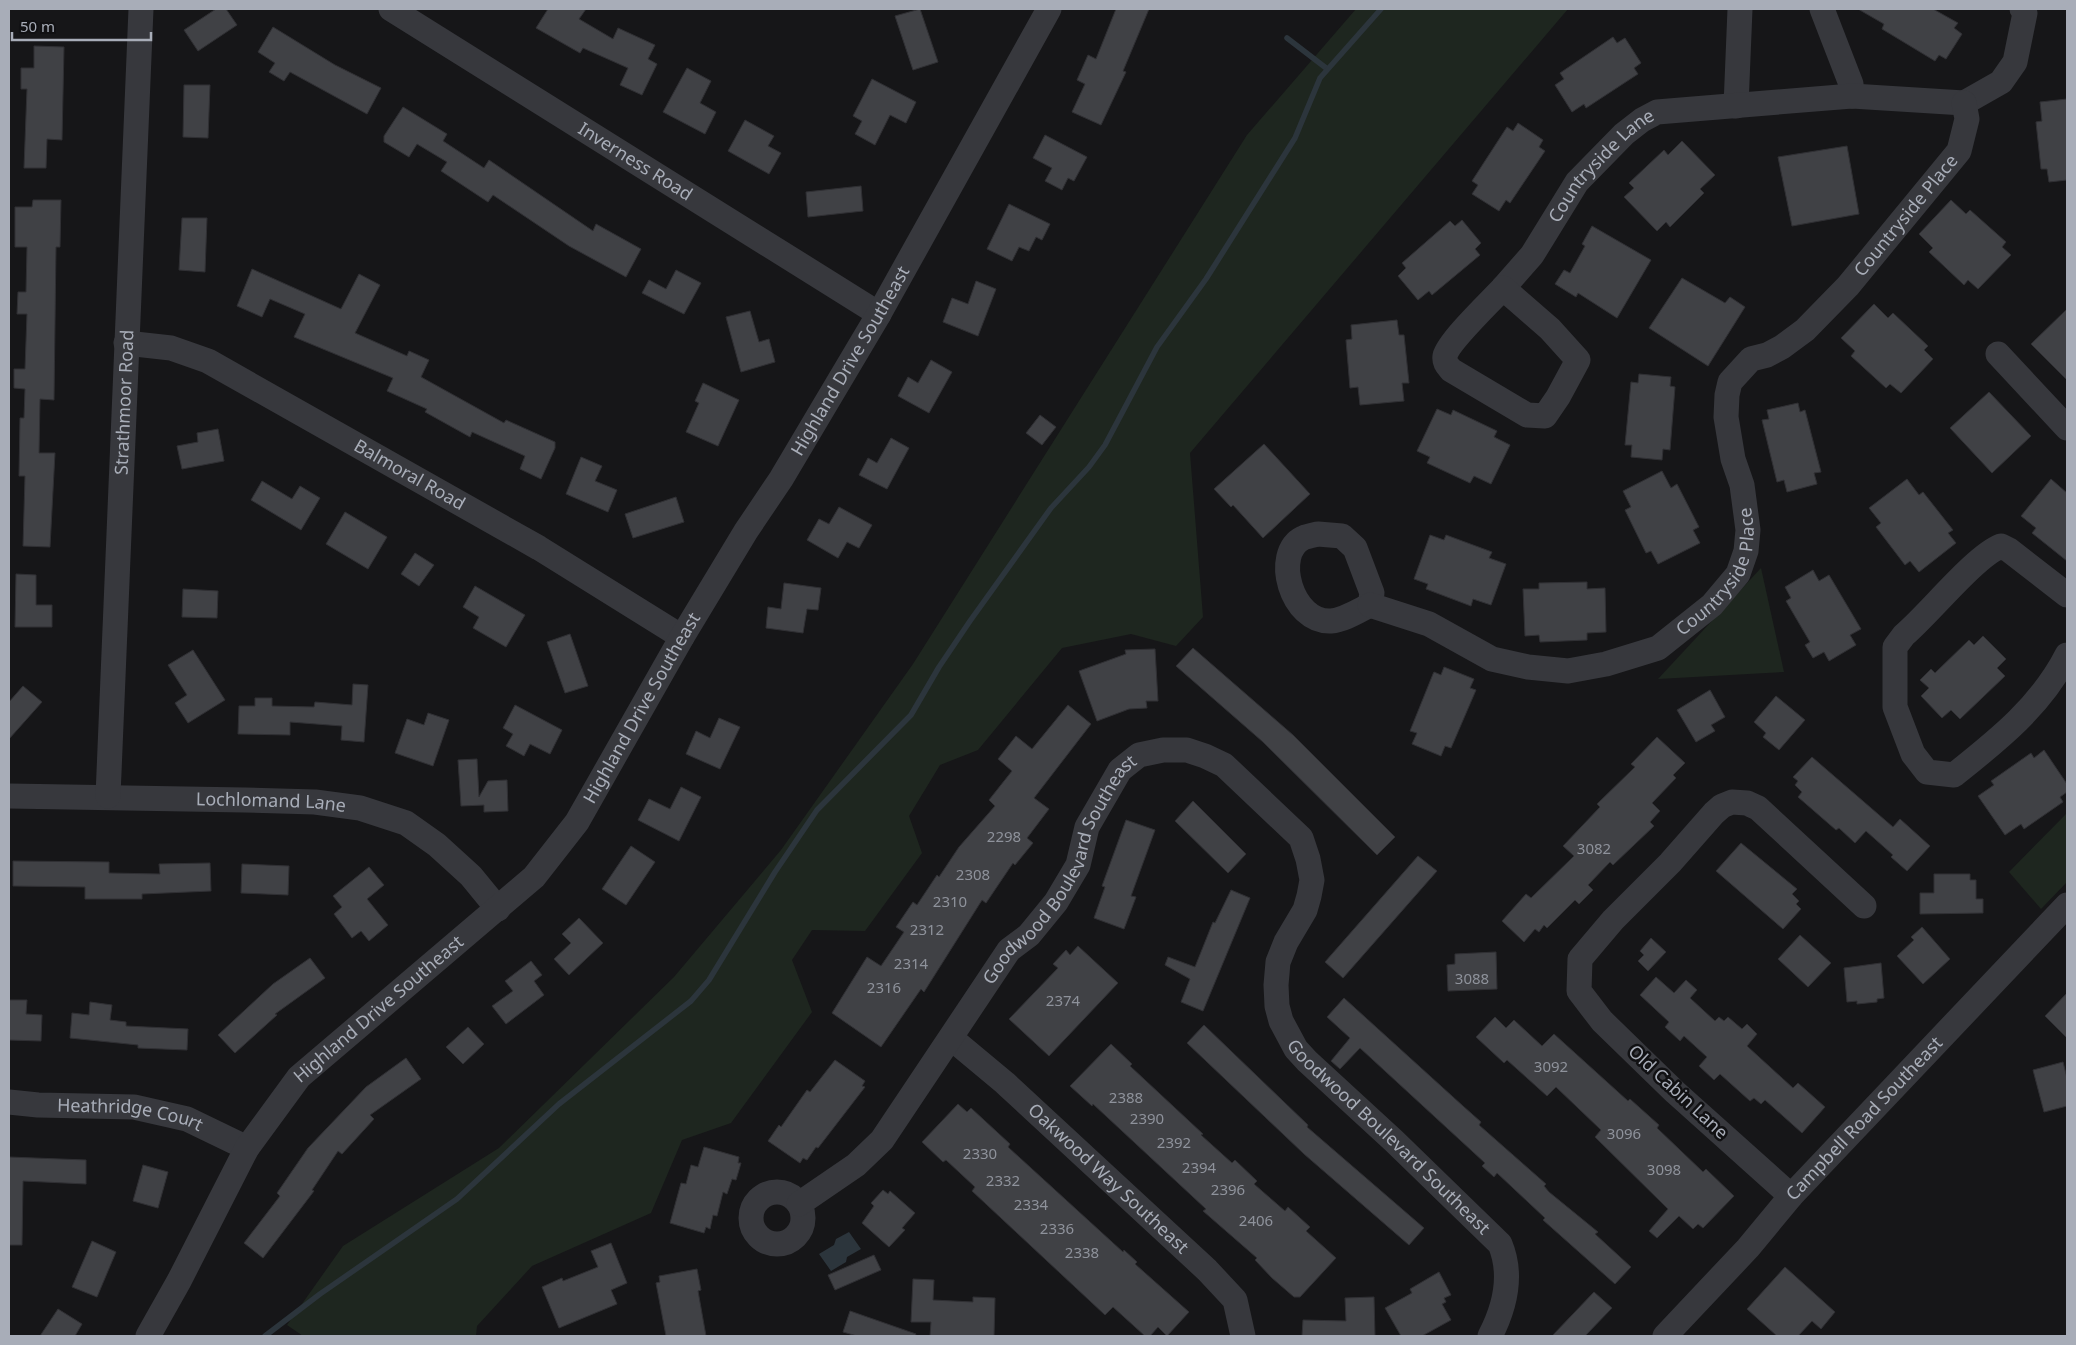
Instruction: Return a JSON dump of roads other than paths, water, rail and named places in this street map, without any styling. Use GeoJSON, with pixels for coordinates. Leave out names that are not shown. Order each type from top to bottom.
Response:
{"type":"FeatureCollection","features":[{"type":"Feature","properties":{"kind":"street","name":"Strathmoor Road"},"geometry":{"type":"LineString","coordinates":[[108,796],[141,9]]}},
{"type":"Feature","properties":{"kind":"street","name":"Inverness Road"},"geometry":{"type":"LineString","coordinates":[[391,9],[879,314]]}},
{"type":"Feature","properties":{"kind":"street","name":"Highland Drive Southeast"},"geometry":{"type":"LineString","coordinates":[[148,1336],[180,1281],[247,1148],[299,1077],[542,869],[577,822],[682,637],[746,531],[786,472],[879,314],[1047,9]]}},
{"type":"Feature","properties":{"kind":"street"},"geometry":{"type":"LineString","coordinates":[[1736,106],[1740,9]]}},
{"type":"Feature","properties":{"kind":"street"},"geometry":{"type":"LineString","coordinates":[[1822,9],[1851,84],[1852,96]]}},
{"type":"Feature","properties":{"kind":"street"},"geometry":{"type":"LineString","coordinates":[[1964,103],[2001,82],[2015,62],[2025,13],[2022,9]]}},
{"type":"Feature","properties":{"kind":"street","name":"Countryside Lane"},"geometry":{"type":"LineString","coordinates":[[1503,288],[1550,329],[1578,360],[1558,397],[1544,416],[1527,415],[1451,370],[1445,364],[1445,354],[1457,339],[1532,255],[1577,182],[1642,120],[1657,112],[1852,96],[1964,103]]}},
{"type":"Feature","properties":{"kind":"street","name":"Countryside Place"},"geometry":{"type":"LineString","coordinates":[[1370,605],[1429,624],[1492,658],[1528,667],[1568,671],[1606,664],[1658,648],[1712,605],[1738,574],[1746,551],[1748,530],[1742,485],[1733,459],[1726,417],[1726,395],[1730,382],[1751,359],[1782,347],[1804,330],[1848,286],[1959,150],[1968,119],[1964,103]]}},
{"type":"Feature","properties":{"kind":"street","name":"Balmoral Road"},"geometry":{"type":"LineString","coordinates":[[126,343],[172,348],[208,361],[539,548],[682,637]]}},
{"type":"Feature","properties":{"kind":"street"},"geometry":{"type":"LineString","coordinates":[[1998,354],[2067,428]]}},
{"type":"Feature","properties":{"kind":"street"},"geometry":{"type":"LineString","coordinates":[[2067,595],[2009,550],[2001,546],[1994,549],[1974,566],[1904,635],[1895,647],[1895,707],[1913,754],[1927,772],[1954,776],[2006,734],[2055,678],[2067,656]]}},
{"type":"Feature","properties":{"kind":"street","name":"Goodwood Boulevard Southeast"},"geometry":{"type":"LineString","coordinates":[[799,1204],[856,1165],[882,1140],[1009,950],[1030,935],[1056,902],[1078,865],[1087,827],[1120,770],[1139,754],[1162,750],[1187,750],[1224,765],[1301,838],[1312,880],[1307,903],[1286,942],[1278,962],[1276,1006],[1284,1028],[1296,1049],[1307,1061],[1394,1141],[1500,1244],[1504,1256],[1507,1285],[1505,1304],[1490,1336]]}},
{"type":"Feature","properties":{"kind":"street","name":"Old Cabin Lane"},"geometry":{"type":"LineString","coordinates":[[1791,1196],[1674,1092],[1602,1021],[1569,978],[1580,958],[1613,920],[1670,863],[1714,814],[1738,792],[1747,803],[1765,813],[1864,906]]}},
{"type":"Feature","properties":{"kind":"street","name":"Lochlomand Lane"},"geometry":{"type":"LineString","coordinates":[[9,796],[108,796],[170,800],[315,802],[360,808],[406,823],[437,845],[471,876],[498,908]]}},
{"type":"Feature","properties":{"kind":"street","name":"Campbell Road Southeast"},"geometry":{"type":"LineString","coordinates":[[1664,1336],[1748,1248],[1791,1196],[2067,905]]}},
{"type":"Feature","properties":{"kind":"street","name":"Oakwood Way Southeast"},"geometry":{"type":"LineString","coordinates":[[951,1038],[1005,1083],[1207,1270],[1235,1300],[1242,1336]]}},
{"type":"Feature","properties":{"kind":"street","name":"Heathridge Court"},"geometry":{"type":"LineString","coordinates":[[9,1102],[38,1105],[134,1107],[187,1119],[247,1148]]}},
{"type":"Feature","properties":{"kind":"waterway"},"geometry":{"type":"LineString","coordinates":[[265,1336],[320,1294],[457,1199],[559,1104],[691,1001],[709,980],[775,872],[817,810],[911,715],[939,667],[970,621],[1051,508],[1089,467],[1105,445],[1157,347],[1206,279],[1295,138],[1320,78],[1381,9]]}},
{"type":"Feature","properties":{"kind":"waterway"},"geometry":{"type":"LineString","coordinates":[[1287,38],[1326,68]]}}]}
